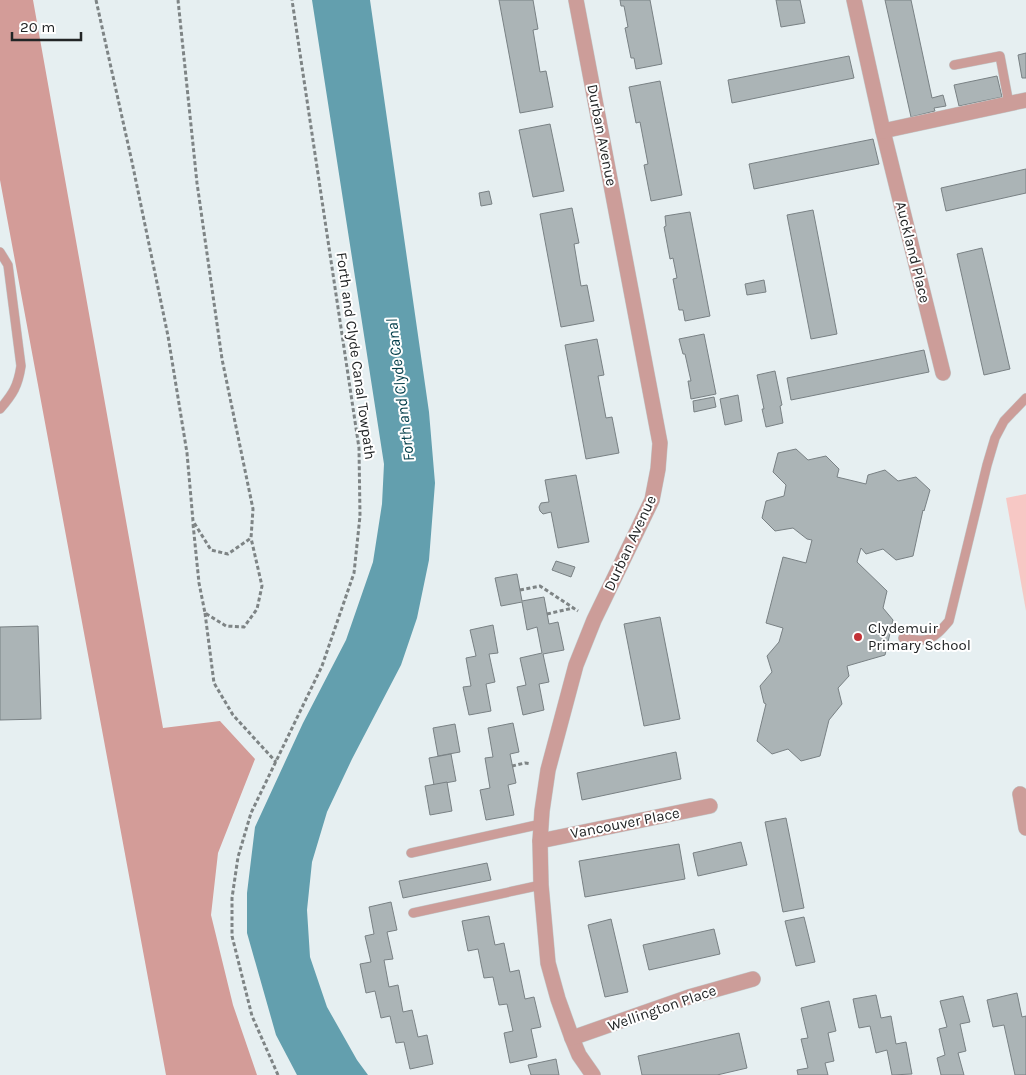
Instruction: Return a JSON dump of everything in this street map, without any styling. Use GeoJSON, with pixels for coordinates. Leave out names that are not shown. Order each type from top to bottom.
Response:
{"type":"FeatureCollection","features":[{"type":"Feature","properties":{"kind":"street","name":"Durban Avenue"},"geometry":{"type":"LineString","coordinates":[[576,0],[660,443],[658,469],[652,500],[594,620],[576,666],[548,770],[541,824],[541,885],[548,963],[558,1000],[572,1038],[579,1055],[593,1075]]}},
{"type":"Feature","properties":{"kind":"street","name":"Auckland Place"},"geometry":{"type":"LineString","coordinates":[[854,0],[883,131],[942,373]]}},
{"type":"Feature","properties":{"kind":"street"},"geometry":{"type":"LineString","coordinates":[[883,131],[1026,100]]}},
{"type":"Feature","properties":{"kind":"street"},"geometry":{"type":"LineString","coordinates":[[1020,794],[1026,828]]}},
{"type":"Feature","properties":{"kind":"street","name":"Vancouver Place"},"geometry":{"type":"LineString","coordinates":[[540,841],[710,806]]}},
{"type":"Feature","properties":{"kind":"street","name":"Wellington Place"},"geometry":{"type":"LineString","coordinates":[[572,1038],[689,996],[753,979]]}},
{"type":"Feature","properties":{"kind":"lane"},"geometry":{"type":"LineString","coordinates":[[954,65],[1000,56],[1009,104]]}},
{"type":"Feature","properties":{"kind":"lane"},"geometry":{"type":"LineString","coordinates":[[0,252],[8,265],[21,366],[19,382],[11,396],[0,409]]}},
{"type":"Feature","properties":{"kind":"lane"},"geometry":{"type":"LineString","coordinates":[[903,638],[920,642],[931,639],[949,621],[995,438],[1004,421],[1026,398]]}},
{"type":"Feature","properties":{"kind":"lane"},"geometry":{"type":"LineString","coordinates":[[411,853],[541,824]]}},
{"type":"Feature","properties":{"kind":"lane"},"geometry":{"type":"LineString","coordinates":[[413,913],[541,885]]}},
{"type":"Feature","properties":{"kind":"path"},"geometry":{"type":"LineString","coordinates":[[96,0],[168,336],[187,454],[199,582],[214,683],[233,714],[276,762]]}},
{"type":"Feature","properties":{"kind":"path"},"geometry":{"type":"LineString","coordinates":[[178,0],[199,193],[222,359],[252,509],[251,538],[262,586],[257,609],[244,627],[226,626],[205,613]]}},
{"type":"Feature","properties":{"kind":"path","name":"Forth and Clyde Canal Towpath"},"geometry":{"type":"LineString","coordinates":[[278,1075],[252,1016],[232,936],[232,898],[238,857],[251,812],[322,666],[339,620],[354,573],[360,516],[359,448],[292,0]]}},
{"type":"Feature","properties":{"kind":"path"},"geometry":{"type":"LineString","coordinates":[[193,521],[212,550],[228,554],[251,538]]}},
{"type":"Feature","properties":{"kind":"path"},"geometry":{"type":"LineString","coordinates":[[520,590],[540,586],[594,620]]}},
{"type":"Feature","properties":{"kind":"path"},"geometry":{"type":"LineString","coordinates":[[547,614],[573,608]]}},
{"type":"Feature","properties":{"kind":"shaded area"},"geometry":{"type":"Polygon","coordinates":[[[0,0],[33,0],[163,728],[220,721],[255,759],[218,853],[211,915],[233,1005],[257,1075],[166,1075],[0,180],[0,0]]]}},
{"type":"Feature","properties":{"kind":"shaded area"},"geometry":{"type":"Polygon","coordinates":[[[1026,494],[1026,611],[1006,498],[1026,494]]]}},
{"type":"Feature","properties":{"kind":"water","name":"Forth and Clyde Canal"},"geometry":{"type":"Polygon","coordinates":[[[312,0],[370,0],[429,412],[435,483],[429,560],[417,618],[401,665],[352,759],[327,812],[312,862],[307,910],[310,957],[327,1007],[357,1060],[368,1075],[297,1075],[276,1035],[247,933],[247,893],[255,827],[303,723],[346,640],[373,562],[382,504],[384,464],[312,0]]]}},
{"type":"Feature","properties":{"kind":"building"},"geometry":{"type":"Polygon","coordinates":[[[499,0],[533,0],[538,29],[533,30],[540,72],[546,71],[553,107],[520,113],[499,0]]]}},
{"type":"Feature","properties":{"kind":"building"},"geometry":{"type":"Polygon","coordinates":[[[620,0],[650,0],[662,64],[636,69],[634,58],[631,58],[625,28],[628,27],[624,6],[621,6],[620,0]]]}},
{"type":"Feature","properties":{"kind":"building"},"geometry":{"type":"Polygon","coordinates":[[[776,0],[800,0],[805,23],[781,27],[776,0]]]}},
{"type":"Feature","properties":{"kind":"building"},"geometry":{"type":"Polygon","coordinates":[[[885,0],[911,0],[932,98],[943,95],[946,106],[934,108],[935,111],[911,117],[885,0]]]}},
{"type":"Feature","properties":{"kind":"building"},"geometry":{"type":"Polygon","coordinates":[[[1026,53],[1026,78],[1022,78],[1018,55],[1026,53]]]}},
{"type":"Feature","properties":{"kind":"building"},"geometry":{"type":"Polygon","coordinates":[[[849,56],[854,78],[732,103],[728,80],[849,56]]]}},
{"type":"Feature","properties":{"kind":"building"},"geometry":{"type":"Polygon","coordinates":[[[997,76],[1002,97],[959,106],[954,85],[997,76]]]}},
{"type":"Feature","properties":{"kind":"building"},"geometry":{"type":"Polygon","coordinates":[[[660,81],[682,195],[651,201],[644,165],[648,164],[640,122],[636,123],[629,87],[660,81]]]}},
{"type":"Feature","properties":{"kind":"building"},"geometry":{"type":"Polygon","coordinates":[[[550,124],[564,191],[533,197],[519,130],[550,124]]]}},
{"type":"Feature","properties":{"kind":"building"},"geometry":{"type":"Polygon","coordinates":[[[873,139],[879,164],[754,189],[749,164],[873,139]]]}},
{"type":"Feature","properties":{"kind":"building"},"geometry":{"type":"Polygon","coordinates":[[[1026,169],[1026,193],[946,211],[941,188],[1026,169]]]}},
{"type":"Feature","properties":{"kind":"building"},"geometry":{"type":"Polygon","coordinates":[[[489,191],[492,204],[481,206],[479,193],[489,191]]]}},
{"type":"Feature","properties":{"kind":"building"},"geometry":{"type":"Polygon","coordinates":[[[572,208],[579,243],[574,244],[581,286],[587,285],[594,321],[561,327],[540,214],[572,208]]]}},
{"type":"Feature","properties":{"kind":"building"},"geometry":{"type":"Polygon","coordinates":[[[813,210],[837,334],[811,339],[787,215],[813,210]]]}},
{"type":"Feature","properties":{"kind":"building"},"geometry":{"type":"Polygon","coordinates":[[[690,212],[710,316],[685,321],[683,310],[679,310],[673,279],[677,278],[673,258],[670,259],[664,227],[666,226],[665,216],[690,212]]]}},
{"type":"Feature","properties":{"kind":"building"},"geometry":{"type":"Polygon","coordinates":[[[982,248],[1010,369],[984,375],[957,254],[982,248]]]}},
{"type":"Feature","properties":{"kind":"building"},"geometry":{"type":"Polygon","coordinates":[[[764,280],[766,292],[747,295],[745,284],[764,280]]]}},
{"type":"Feature","properties":{"kind":"building"},"geometry":{"type":"Polygon","coordinates":[[[704,334],[716,394],[691,399],[688,381],[691,381],[685,354],[683,354],[679,339],[704,334]]]}},
{"type":"Feature","properties":{"kind":"building"},"geometry":{"type":"Polygon","coordinates":[[[597,339],[604,375],[598,376],[606,418],[612,417],[619,453],[586,459],[565,345],[597,339]]]}},
{"type":"Feature","properties":{"kind":"building"},"geometry":{"type":"Polygon","coordinates":[[[924,350],[929,372],[791,400],[787,378],[924,350]]]}},
{"type":"Feature","properties":{"kind":"building"},"geometry":{"type":"Polygon","coordinates":[[[775,371],[782,405],[780,406],[783,423],[766,427],[757,375],[775,371]]]}},
{"type":"Feature","properties":{"kind":"building"},"geometry":{"type":"Polygon","coordinates":[[[738,395],[742,421],[725,425],[720,399],[738,395]]]}},
{"type":"Feature","properties":{"kind":"building"},"geometry":{"type":"Polygon","coordinates":[[[714,397],[716,407],[694,412],[693,401],[714,397]]]}},
{"type":"Feature","properties":{"kind":"building"},"geometry":{"type":"Polygon","coordinates":[[[796,449],[808,460],[826,456],[839,469],[837,477],[866,484],[868,475],[885,470],[898,481],[916,477],[930,490],[923,510],[913,556],[896,560],[883,549],[866,554],[861,548],[857,562],[887,591],[883,608],[893,620],[885,655],[847,666],[849,676],[838,688],[842,704],[829,720],[820,756],[801,761],[788,749],[772,754],[757,741],[766,704],[764,703],[760,686],[772,672],[767,656],[779,642],[783,628],[766,623],[783,557],[806,563],[812,540],[807,539],[793,528],[775,531],[762,518],[766,501],[784,496],[786,485],[773,472],[778,453],[796,449]]]}},
{"type":"Feature","properties":{"kind":"building"},"geometry":{"type":"Polygon","coordinates":[[[576,475],[589,542],[558,548],[551,512],[543,514],[539,507],[541,503],[549,502],[545,480],[576,475]]]}},
{"type":"Feature","properties":{"kind":"building"},"geometry":{"type":"Polygon","coordinates":[[[556,561],[575,567],[571,577],[552,570],[556,561]]]}},
{"type":"Feature","properties":{"kind":"building"},"geometry":{"type":"Polygon","coordinates":[[[517,574],[522,601],[544,597],[549,624],[558,622],[564,650],[543,654],[549,682],[539,684],[544,710],[523,715],[517,687],[526,685],[520,658],[542,653],[537,627],[527,630],[522,602],[501,606],[495,578],[517,574]]]}},
{"type":"Feature","properties":{"kind":"building"},"geometry":{"type":"Polygon","coordinates":[[[660,617],[680,719],[644,726],[624,624],[660,617]]]}},
{"type":"Feature","properties":{"kind":"building"},"geometry":{"type":"Polygon","coordinates":[[[493,625],[498,653],[489,654],[495,682],[486,684],[491,711],[469,715],[463,687],[471,686],[466,658],[476,656],[470,630],[493,625]]]}},
{"type":"Feature","properties":{"kind":"building"},"geometry":{"type":"Polygon","coordinates":[[[38,626],[41,719],[0,720],[0,627],[38,626]]]}},
{"type":"Feature","properties":{"kind":"building"},"geometry":{"type":"Polygon","coordinates":[[[513,723],[519,752],[510,754],[516,783],[508,785],[514,815],[486,820],[480,790],[490,788],[485,758],[493,757],[488,728],[513,723]]]}},
{"type":"Feature","properties":{"kind":"building"},"geometry":{"type":"Polygon","coordinates":[[[455,724],[460,752],[438,756],[433,728],[455,724]]]}},
{"type":"Feature","properties":{"kind":"building"},"geometry":{"type":"Polygon","coordinates":[[[676,752],[681,779],[582,800],[577,773],[676,752]]]}},
{"type":"Feature","properties":{"kind":"building"},"geometry":{"type":"Polygon","coordinates":[[[451,754],[456,781],[434,785],[429,758],[451,754]]]}},
{"type":"Feature","properties":{"kind":"building"},"geometry":{"type":"Polygon","coordinates":[[[447,782],[452,811],[430,815],[425,786],[447,782]]]}},
{"type":"Feature","properties":{"kind":"building"},"geometry":{"type":"Polygon","coordinates":[[[786,818],[804,908],[783,912],[765,822],[786,818]]]}},
{"type":"Feature","properties":{"kind":"building"},"geometry":{"type":"Polygon","coordinates":[[[741,842],[747,865],[698,876],[693,853],[741,842]]]}},
{"type":"Feature","properties":{"kind":"building"},"geometry":{"type":"Polygon","coordinates":[[[679,844],[685,879],[585,897],[579,861],[679,844]]]}},
{"type":"Feature","properties":{"kind":"building"},"geometry":{"type":"Polygon","coordinates":[[[487,863],[491,880],[403,898],[399,881],[487,863]]]}},
{"type":"Feature","properties":{"kind":"building"},"geometry":{"type":"Polygon","coordinates":[[[391,902],[397,930],[387,932],[393,959],[384,960],[389,987],[398,985],[403,1012],[412,1010],[418,1037],[427,1035],[433,1064],[410,1069],[404,1042],[396,1043],[390,1016],[381,1018],[375,991],[366,993],[360,964],[371,962],[365,936],[374,934],[369,907],[391,902]]]}},
{"type":"Feature","properties":{"kind":"building"},"geometry":{"type":"Polygon","coordinates":[[[489,916],[495,945],[504,943],[510,972],[519,970],[525,999],[534,997],[541,1027],[531,1029],[537,1057],[510,1063],[504,1033],[513,1031],[507,1004],[499,1005],[493,977],[484,978],[478,949],[468,951],[462,921],[489,916]]]}},
{"type":"Feature","properties":{"kind":"building"},"geometry":{"type":"Polygon","coordinates":[[[804,917],[815,962],[796,966],[785,921],[804,917]]]}},
{"type":"Feature","properties":{"kind":"building"},"geometry":{"type":"Polygon","coordinates":[[[611,919],[628,992],[605,997],[588,925],[611,919]]]}},
{"type":"Feature","properties":{"kind":"building"},"geometry":{"type":"Polygon","coordinates":[[[714,929],[720,954],[649,970],[643,945],[714,929]]]}},
{"type":"Feature","properties":{"kind":"building"},"geometry":{"type":"Polygon","coordinates":[[[1017,993],[1022,1017],[1026,1016],[1026,1075],[1015,1075],[1004,1025],[993,1027],[987,1000],[1017,993]]]}},
{"type":"Feature","properties":{"kind":"building"},"geometry":{"type":"Polygon","coordinates":[[[876,995],[881,1018],[891,1016],[896,1044],[906,1042],[912,1074],[892,1075],[887,1050],[876,1053],[870,1026],[859,1028],[853,999],[876,995]]]}},
{"type":"Feature","properties":{"kind":"building"},"geometry":{"type":"Polygon","coordinates":[[[963,996],[970,1022],[960,1024],[966,1051],[958,1053],[964,1075],[941,1075],[937,1058],[945,1055],[939,1029],[947,1027],[940,1001],[963,996]]]}},
{"type":"Feature","properties":{"kind":"building"},"geometry":{"type":"Polygon","coordinates":[[[829,1001],[836,1031],[828,1033],[834,1061],[825,1063],[828,1075],[798,1075],[797,1070],[808,1068],[801,1039],[808,1038],[801,1008],[829,1001]]]}},
{"type":"Feature","properties":{"kind":"building"},"geometry":{"type":"Polygon","coordinates":[[[739,1033],[747,1068],[717,1075],[642,1075],[638,1056],[739,1033]]]}},
{"type":"Feature","properties":{"kind":"building"},"geometry":{"type":"Polygon","coordinates":[[[556,1059],[559,1075],[531,1075],[528,1065],[556,1059]]]}},
{"type":"Feature","properties":{"kind":"place","name":"Clydemuir Primary School"},"geometry":{"type":"Point","coordinates":[858,637]}}]}
